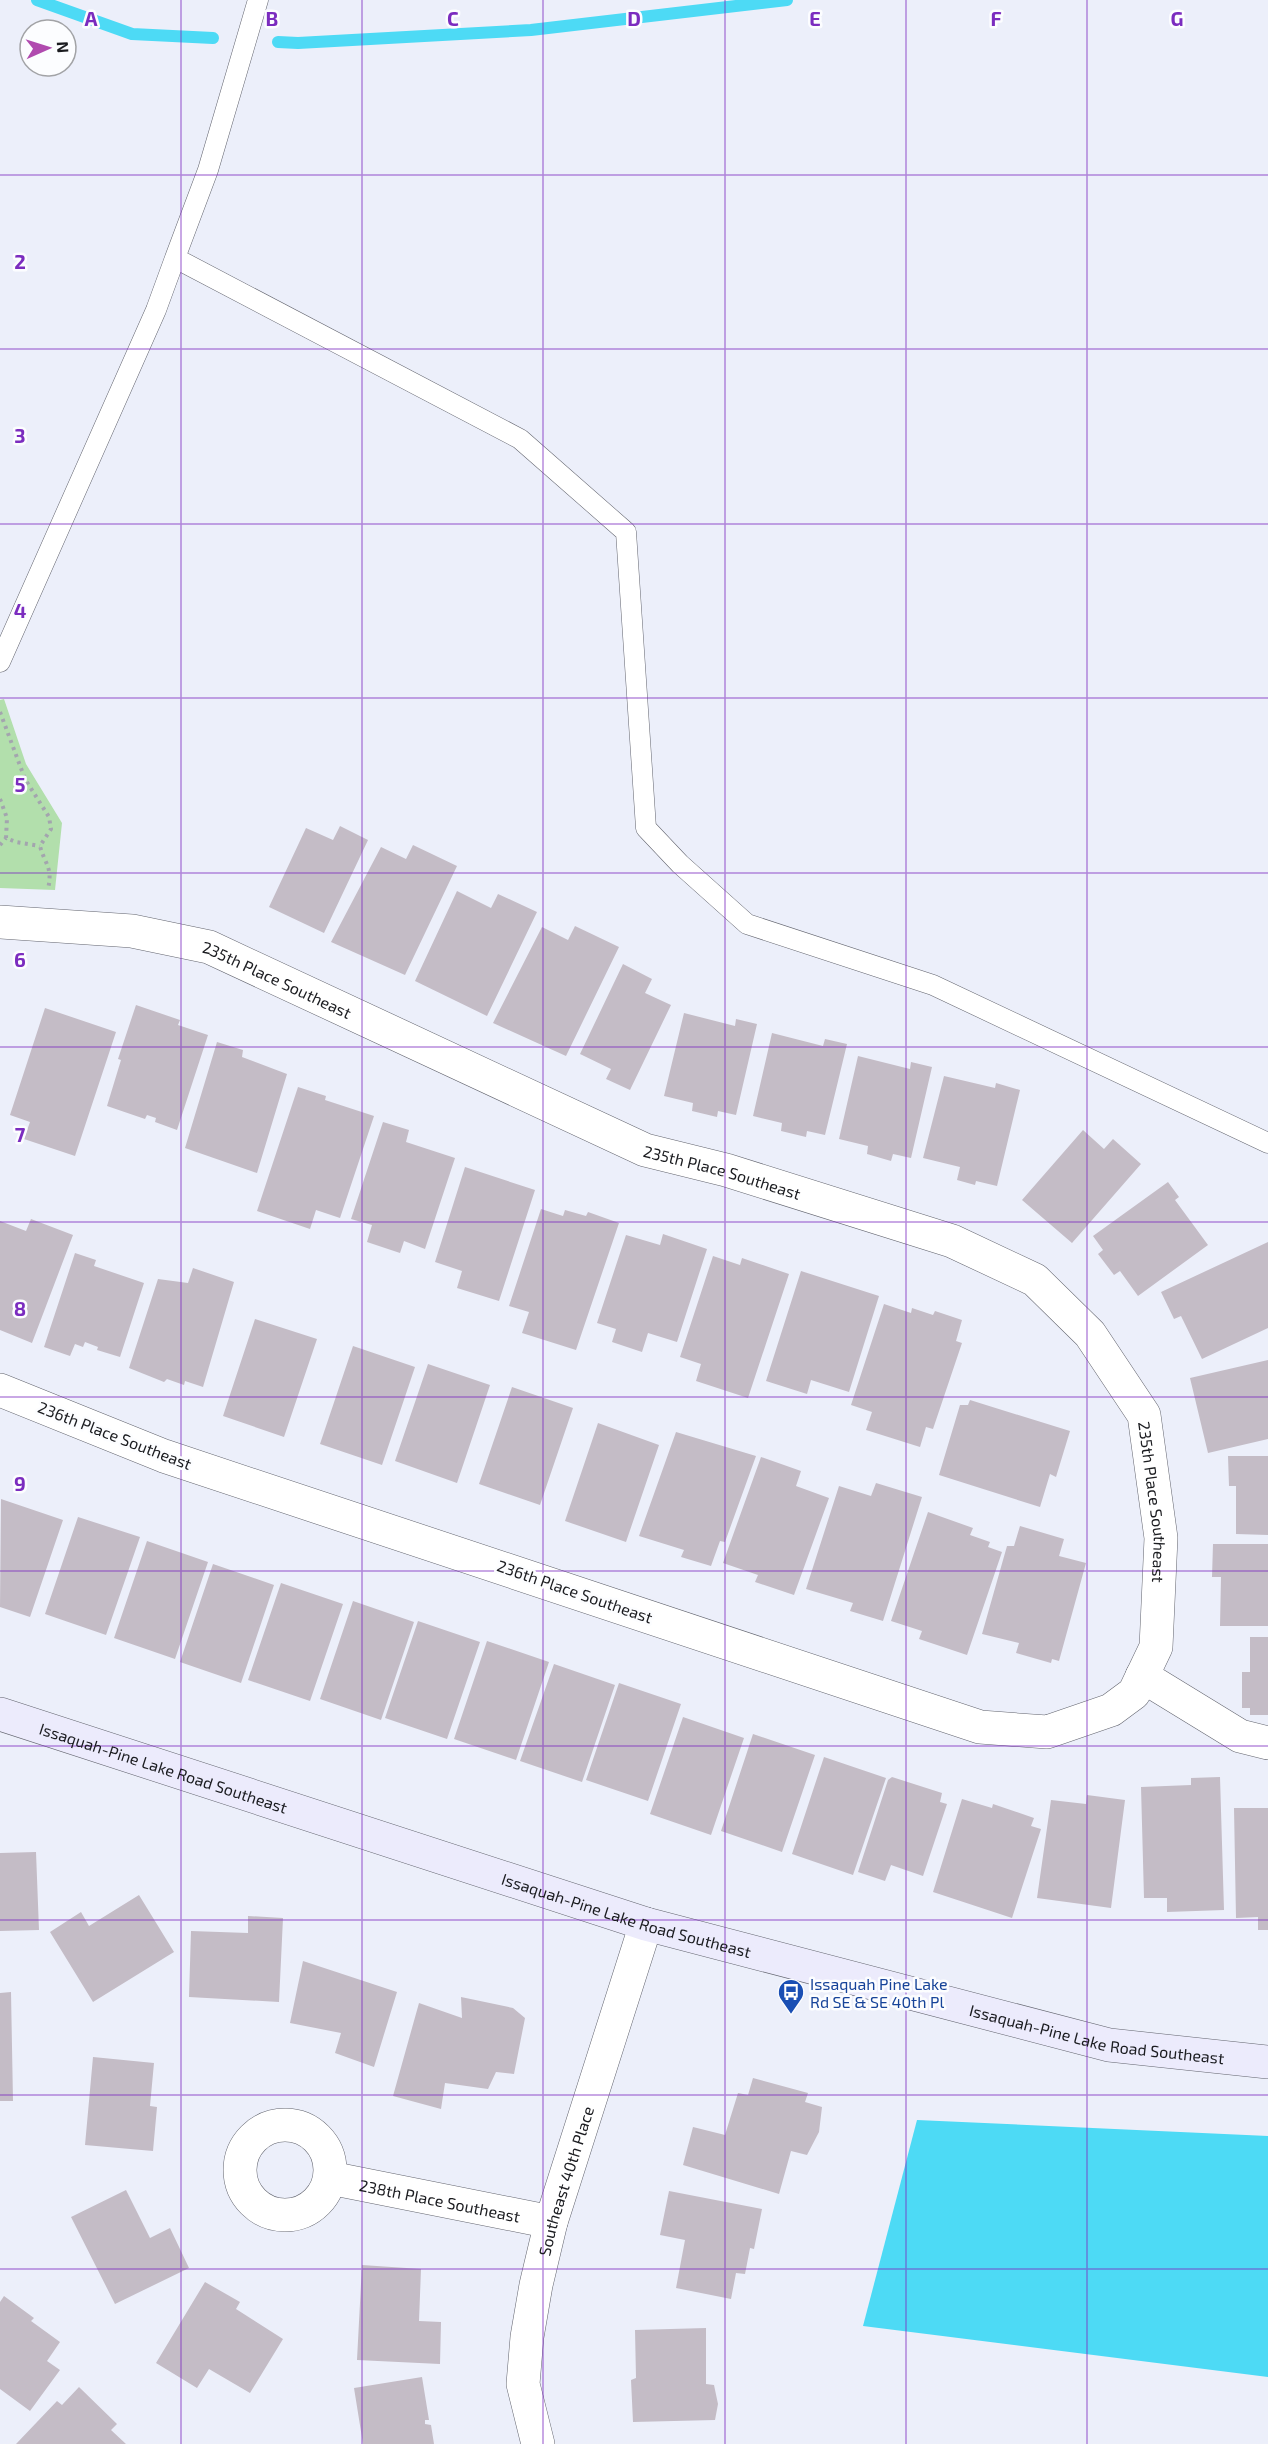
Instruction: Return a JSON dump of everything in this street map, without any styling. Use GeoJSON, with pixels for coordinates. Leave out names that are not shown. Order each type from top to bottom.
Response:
{"type":"FeatureCollection","features":[{"type":"Feature","properties":{"kind":"main road","name":"Issaquah-Pine Lake Road Southeast"},"geometry":{"type":"LineString","coordinates":[[0,1714],[646,1924],[1109,2045],[1268,2062]]}},
{"type":"Feature","properties":{"kind":"street","name":"235th Place Southeast"},"geometry":{"type":"LineString","coordinates":[[0,922],[132,931],[209,947],[645,1150],[726,1170],[952,1241],[1035,1280],[1090,1334],[1144,1415],[1161,1538],[1156,1647],[1142,1676]]}},
{"type":"Feature","properties":{"kind":"street","name":"236th Place Southeast"},"geometry":{"type":"LineString","coordinates":[[0,1390],[165,1456],[980,1727],[1047,1732],[1111,1710],[1134,1693],[1142,1676]]}},
{"type":"Feature","properties":{"kind":"street"},"geometry":{"type":"LineString","coordinates":[[1142,1676],[1240,1736],[1268,1743]]}},
{"type":"Feature","properties":{"kind":"street","name":"Southeast 40th Place"},"geometry":{"type":"LineString","coordinates":[[538,2444],[523,2384],[526,2337],[551,2222],[646,1924]]}},
{"type":"Feature","properties":{"kind":"street","name":"238th Place Southeast"},"geometry":{"type":"LineString","coordinates":[[330,2178],[551,2222]]}},
{"type":"Feature","properties":{"kind":"lane"},"geometry":{"type":"LineString","coordinates":[[0,662],[156,310],[208,170],[258,0]]}},
{"type":"Feature","properties":{"kind":"lane"},"geometry":{"type":"LineString","coordinates":[[175,258],[520,439],[626,532],[646,828],[680,864],[747,924],[933,985],[1268,1143]]}},
{"type":"Feature","properties":{"kind":"path"},"geometry":{"type":"LineString","coordinates":[[0,712],[25,779],[49,818],[51,829],[40,846]]}},
{"type":"Feature","properties":{"kind":"path"},"geometry":{"type":"LineString","coordinates":[[0,799],[6,818],[6,838],[0,845]]}},
{"type":"Feature","properties":{"kind":"path"},"geometry":{"type":"LineString","coordinates":[[6,838],[40,846]]}},
{"type":"Feature","properties":{"kind":"path"},"geometry":{"type":"LineString","coordinates":[[40,846],[51,878],[47,893]]}},
{"type":"Feature","properties":{"kind":"green space"},"geometry":{"type":"Polygon","coordinates":[[[4,699],[26,764],[62,823],[55,890],[0,888],[0,700],[4,699]]]}},
{"type":"Feature","properties":{"kind":"water"},"geometry":{"type":"Polygon","coordinates":[[[917,2120],[1268,2136],[1268,2377],[863,2326],[917,2120]]]}},
{"type":"Feature","properties":{"kind":"building"},"geometry":{"type":"Polygon","coordinates":[[[340,826],[368,840],[324,933],[269,907],[306,828],[333,840],[340,826]]]}},
{"type":"Feature","properties":{"kind":"building"},"geometry":{"type":"Polygon","coordinates":[[[413,845],[457,866],[405,975],[331,942],[381,847],[406,859],[413,845]]]}},
{"type":"Feature","properties":{"kind":"building"},"geometry":{"type":"Polygon","coordinates":[[[457,891],[491,908],[498,894],[537,912],[487,1016],[415,981],[457,891]]]}},
{"type":"Feature","properties":{"kind":"building"},"geometry":{"type":"Polygon","coordinates":[[[575,926],[619,947],[566,1056],[493,1023],[542,927],[568,940],[575,926]]]}},
{"type":"Feature","properties":{"kind":"building"},"geometry":{"type":"Polygon","coordinates":[[[623,964],[652,979],[645,993],[671,1005],[630,1090],[606,1079],[611,1069],[580,1054],[623,964]]]}},
{"type":"Feature","properties":{"kind":"building"},"geometry":{"type":"Polygon","coordinates":[[[136,1005],[180,1020],[178,1025],[208,1035],[177,1130],[155,1122],[156,1118],[147,1115],[145,1119],[107,1106],[121,1060],[118,1059],[136,1005]]]}},
{"type":"Feature","properties":{"kind":"building"},"geometry":{"type":"Polygon","coordinates":[[[45,1008],[116,1032],[75,1156],[24,1139],[30,1122],[10,1115],[45,1008]]]}},
{"type":"Feature","properties":{"kind":"building"},"geometry":{"type":"Polygon","coordinates":[[[684,1013],[735,1026],[736,1019],[757,1024],[736,1115],[718,1111],[717,1117],[692,1111],[693,1103],[664,1096],[684,1013]]]}},
{"type":"Feature","properties":{"kind":"building"},"geometry":{"type":"Polygon","coordinates":[[[772,1033],[823,1046],[825,1039],[847,1044],[825,1135],[807,1131],[806,1137],[781,1131],[782,1123],[753,1116],[772,1033]]]}},
{"type":"Feature","properties":{"kind":"building"},"geometry":{"type":"Polygon","coordinates":[[[217,1042],[243,1050],[242,1057],[287,1074],[257,1173],[185,1148],[217,1042]]]}},
{"type":"Feature","properties":{"kind":"building"},"geometry":{"type":"Polygon","coordinates":[[[858,1056],[910,1069],[911,1062],[932,1067],[911,1158],[893,1154],[891,1161],[867,1154],[868,1146],[839,1139],[858,1056]]]}},
{"type":"Feature","properties":{"kind":"building"},"geometry":{"type":"Polygon","coordinates":[[[944,1076],[995,1088],[996,1083],[1020,1090],[997,1186],[976,1181],[975,1185],[957,1180],[960,1167],[923,1158],[944,1076]]]}},
{"type":"Feature","properties":{"kind":"building"},"geometry":{"type":"Polygon","coordinates":[[[298,1087],[326,1096],[325,1100],[374,1116],[340,1218],[316,1210],[310,1229],[257,1211],[298,1087]]]}},
{"type":"Feature","properties":{"kind":"building"},"geometry":{"type":"Polygon","coordinates":[[[383,1122],[409,1130],[406,1142],[455,1158],[425,1249],[404,1241],[400,1253],[367,1242],[372,1225],[351,1219],[383,1122]]]}},
{"type":"Feature","properties":{"kind":"building"},"geometry":{"type":"Polygon","coordinates":[[[1083,1130],[1104,1149],[1113,1139],[1141,1164],[1072,1243],[1022,1200],[1083,1130]]]}},
{"type":"Feature","properties":{"kind":"building"},"geometry":{"type":"Polygon","coordinates":[[[465,1167],[535,1190],[499,1301],[457,1288],[462,1271],[435,1262],[465,1167]]]}},
{"type":"Feature","properties":{"kind":"building"},"geometry":{"type":"Polygon","coordinates":[[[1168,1182],[1179,1197],[1175,1200],[1208,1245],[1138,1296],[1120,1271],[1114,1275],[1098,1254],[1103,1250],[1093,1236],[1168,1182]]]}},
{"type":"Feature","properties":{"kind":"building"},"geometry":{"type":"Polygon","coordinates":[[[541,1209],[563,1216],[565,1210],[586,1216],[588,1212],[619,1223],[576,1350],[522,1333],[529,1312],[509,1306],[541,1209]]]}},
{"type":"Feature","properties":{"kind":"building"},"geometry":{"type":"Polygon","coordinates":[[[31,1219],[73,1235],[32,1343],[0,1330],[0,1221],[26,1231],[31,1219]]]}},
{"type":"Feature","properties":{"kind":"building"},"geometry":{"type":"Polygon","coordinates":[[[663,1234],[707,1249],[677,1342],[648,1333],[642,1352],[612,1342],[616,1329],[597,1323],[626,1235],[660,1245],[663,1234]]]}},
{"type":"Feature","properties":{"kind":"building"},"geometry":{"type":"Polygon","coordinates":[[[1268,1242],[1268,1328],[1202,1359],[1181,1316],[1174,1319],[1161,1292],[1268,1242]]]}},
{"type":"Feature","properties":{"kind":"building"},"geometry":{"type":"Polygon","coordinates":[[[75,1253],[96,1260],[94,1266],[144,1283],[120,1357],[97,1350],[98,1347],[85,1342],[83,1347],[75,1344],[70,1356],[44,1347],[75,1253]]]}},
{"type":"Feature","properties":{"kind":"building"},"geometry":{"type":"Polygon","coordinates":[[[713,1256],[740,1265],[742,1258],[789,1274],[748,1398],[696,1381],[701,1364],[680,1357],[713,1256]]]}},
{"type":"Feature","properties":{"kind":"building"},"geometry":{"type":"Polygon","coordinates":[[[193,1268],[234,1282],[203,1387],[185,1381],[184,1385],[167,1379],[164,1382],[129,1368],[158,1279],[188,1283],[193,1268]]]}},
{"type":"Feature","properties":{"kind":"building"},"geometry":{"type":"Polygon","coordinates":[[[801,1271],[879,1296],[849,1392],[811,1380],[807,1394],[766,1381],[801,1271]]]}},
{"type":"Feature","properties":{"kind":"building"},"geometry":{"type":"Polygon","coordinates":[[[884,1304],[911,1313],[912,1308],[933,1315],[935,1311],[962,1320],[956,1341],[962,1343],[933,1429],[926,1427],[920,1447],[866,1430],[872,1412],[851,1405],[884,1304]]]}},
{"type":"Feature","properties":{"kind":"building"},"geometry":{"type":"Polygon","coordinates":[[[255,1319],[317,1339],[284,1437],[223,1416],[255,1319]]]}},
{"type":"Feature","properties":{"kind":"building"},"geometry":{"type":"Polygon","coordinates":[[[353,1346],[415,1367],[382,1465],[320,1444],[353,1346]]]}},
{"type":"Feature","properties":{"kind":"building"},"geometry":{"type":"Polygon","coordinates":[[[1268,1360],[1268,1439],[1208,1453],[1190,1378],[1268,1360]]]}},
{"type":"Feature","properties":{"kind":"building"},"geometry":{"type":"Polygon","coordinates":[[[428,1364],[490,1385],[457,1483],[395,1461],[428,1364]]]}},
{"type":"Feature","properties":{"kind":"building"},"geometry":{"type":"Polygon","coordinates":[[[512,1387],[573,1408],[540,1505],[479,1484],[512,1387]]]}},
{"type":"Feature","properties":{"kind":"building"},"geometry":{"type":"Polygon","coordinates":[[[970,1400],[1070,1431],[1056,1477],[1050,1474],[1040,1507],[939,1475],[960,1405],[968,1405],[970,1400]]]}},
{"type":"Feature","properties":{"kind":"building"},"geometry":{"type":"Polygon","coordinates":[[[598,1423],[659,1445],[626,1542],[565,1521],[598,1423]]]}},
{"type":"Feature","properties":{"kind":"building"},"geometry":{"type":"Polygon","coordinates":[[[676,1432],[756,1456],[725,1542],[720,1541],[711,1566],[681,1557],[684,1550],[639,1536],[676,1432]]]}},
{"type":"Feature","properties":{"kind":"building"},"geometry":{"type":"Polygon","coordinates":[[[1228,1456],[1268,1456],[1268,1535],[1236,1534],[1236,1486],[1229,1486],[1228,1456]]]}},
{"type":"Feature","properties":{"kind":"building"},"geometry":{"type":"Polygon","coordinates":[[[761,1457],[801,1471],[796,1486],[829,1498],[794,1595],[755,1582],[758,1575],[723,1563],[761,1457]]]}},
{"type":"Feature","properties":{"kind":"building"},"geometry":{"type":"Polygon","coordinates":[[[876,1483],[922,1497],[883,1621],[850,1611],[853,1603],[806,1589],[839,1486],[871,1496],[876,1483]]]}},
{"type":"Feature","properties":{"kind":"building"},"geometry":{"type":"Polygon","coordinates":[[[1,1499],[63,1520],[30,1617],[0,1607],[1,1499]]]}},
{"type":"Feature","properties":{"kind":"building"},"geometry":{"type":"Polygon","coordinates":[[[928,1512],[973,1528],[970,1535],[990,1542],[988,1547],[1002,1552],[967,1655],[919,1639],[922,1631],[891,1621],[928,1512]]]}},
{"type":"Feature","properties":{"kind":"building"},"geometry":{"type":"Polygon","coordinates":[[[78,1517],[140,1537],[106,1635],[45,1614],[78,1517]]]}},
{"type":"Feature","properties":{"kind":"building"},"geometry":{"type":"Polygon","coordinates":[[[1020,1526],[1064,1539],[1059,1556],[1086,1563],[1059,1661],[1052,1659],[1051,1663],[1016,1653],[1019,1643],[982,1634],[1007,1546],[1014,1546],[1020,1526]]]}},
{"type":"Feature","properties":{"kind":"building"},"geometry":{"type":"Polygon","coordinates":[[[147,1541],[208,1562],[175,1659],[114,1638],[147,1541]]]}},
{"type":"Feature","properties":{"kind":"building"},"geometry":{"type":"Polygon","coordinates":[[[1213,1544],[1268,1544],[1268,1626],[1220,1626],[1221,1577],[1212,1577],[1213,1544]]]}},
{"type":"Feature","properties":{"kind":"building"},"geometry":{"type":"Polygon","coordinates":[[[213,1564],[274,1585],[241,1683],[180,1662],[213,1564]]]}},
{"type":"Feature","properties":{"kind":"building"},"geometry":{"type":"Polygon","coordinates":[[[281,1583],[343,1604],[310,1701],[248,1680],[281,1583]]]}},
{"type":"Feature","properties":{"kind":"building"},"geometry":{"type":"Polygon","coordinates":[[[353,1601],[414,1622],[381,1720],[320,1699],[353,1601]]]}},
{"type":"Feature","properties":{"kind":"building"},"geometry":{"type":"Polygon","coordinates":[[[418,1621],[480,1642],[447,1739],[385,1718],[418,1621]]]}},
{"type":"Feature","properties":{"kind":"building"},"geometry":{"type":"Polygon","coordinates":[[[1250,1637],[1268,1637],[1268,1715],[1250,1715],[1250,1708],[1242,1708],[1242,1672],[1250,1672],[1250,1637]]]}},
{"type":"Feature","properties":{"kind":"building"},"geometry":{"type":"Polygon","coordinates":[[[487,1641],[549,1662],[516,1760],[454,1739],[487,1641]]]}},
{"type":"Feature","properties":{"kind":"building"},"geometry":{"type":"Polygon","coordinates":[[[554,1664],[615,1685],[582,1782],[520,1761],[554,1664]]]}},
{"type":"Feature","properties":{"kind":"building"},"geometry":{"type":"Polygon","coordinates":[[[619,1683],[681,1704],[648,1801],[586,1780],[619,1683]]]}},
{"type":"Feature","properties":{"kind":"building"},"geometry":{"type":"Polygon","coordinates":[[[683,1717],[744,1738],[711,1835],[650,1814],[683,1717]]]}},
{"type":"Feature","properties":{"kind":"building"},"geometry":{"type":"Polygon","coordinates":[[[753,1734],[815,1755],[782,1852],[721,1831],[753,1734]]]}},
{"type":"Feature","properties":{"kind":"building"},"geometry":{"type":"Polygon","coordinates":[[[824,1757],[886,1778],[853,1875],[792,1854],[824,1757]]]}},
{"type":"Feature","properties":{"kind":"building"},"geometry":{"type":"Polygon","coordinates":[[[892,1777],[942,1793],[940,1802],[947,1804],[923,1876],[891,1865],[885,1881],[858,1872],[888,1780],[892,1777]]]}},
{"type":"Feature","properties":{"kind":"building"},"geometry":{"type":"Polygon","coordinates":[[[1220,1777],[1224,1910],[1167,1912],[1167,1898],[1144,1898],[1141,1787],[1191,1785],[1191,1778],[1220,1777]]]}},
{"type":"Feature","properties":{"kind":"building"},"geometry":{"type":"Polygon","coordinates":[[[1087,1795],[1125,1800],[1111,1908],[1037,1898],[1051,1800],[1086,1804],[1087,1795]]]}},
{"type":"Feature","properties":{"kind":"building"},"geometry":{"type":"Polygon","coordinates":[[[962,1799],[992,1808],[993,1804],[1034,1818],[1031,1826],[1041,1829],[1012,1918],[933,1892],[962,1799]]]}},
{"type":"Feature","properties":{"kind":"building"},"geometry":{"type":"Polygon","coordinates":[[[1234,1808],[1268,1808],[1268,1930],[1258,1930],[1258,1917],[1236,1918],[1234,1808]]]}},
{"type":"Feature","properties":{"kind":"building"},"geometry":{"type":"Polygon","coordinates":[[[36,1852],[39,1930],[0,1931],[0,1853],[36,1852]]]}},
{"type":"Feature","properties":{"kind":"building"},"geometry":{"type":"Polygon","coordinates":[[[139,1895],[174,1952],[93,2002],[50,1932],[81,1912],[89,1926],[139,1895]]]}},
{"type":"Feature","properties":{"kind":"building"},"geometry":{"type":"Polygon","coordinates":[[[248,1916],[283,1918],[279,2002],[189,1997],[191,1931],[248,1933],[248,1916]]]}},
{"type":"Feature","properties":{"kind":"building"},"geometry":{"type":"Polygon","coordinates":[[[303,1961],[397,1992],[374,2067],[335,2053],[341,2033],[290,2023],[303,1961]]]}},
{"type":"Feature","properties":{"kind":"building"},"geometry":{"type":"Polygon","coordinates":[[[11,1992],[13,2101],[0,2101],[0,1993],[11,1992]]]}},
{"type":"Feature","properties":{"kind":"building"},"geometry":{"type":"Polygon","coordinates":[[[461,1997],[513,2008],[525,2018],[514,2074],[496,2072],[488,2089],[445,2083],[441,2109],[393,2096],[419,2003],[462,2018],[461,1997]]]}},
{"type":"Feature","properties":{"kind":"building"},"geometry":{"type":"Polygon","coordinates":[[[93,2057],[154,2063],[150,2106],[157,2107],[153,2151],[85,2145],[93,2057]]]}},
{"type":"Feature","properties":{"kind":"building"},"geometry":{"type":"Polygon","coordinates":[[[753,2078],[808,2093],[805,2102],[822,2107],[819,2132],[807,2155],[791,2151],[779,2194],[683,2165],[693,2127],[725,2135],[738,2093],[748,2095],[753,2078]]]}},
{"type":"Feature","properties":{"kind":"building"},"geometry":{"type":"Polygon","coordinates":[[[126,2190],[150,2238],[170,2228],[189,2268],[115,2304],[71,2217],[126,2190]]]}},
{"type":"Feature","properties":{"kind":"building"},"geometry":{"type":"Polygon","coordinates":[[[669,2191],[762,2209],[754,2249],[750,2248],[745,2274],[736,2273],[731,2299],[676,2288],[685,2240],[660,2235],[669,2191]]]}},
{"type":"Feature","properties":{"kind":"building"},"geometry":{"type":"Polygon","coordinates":[[[362,2265],[421,2269],[419,2321],[441,2322],[440,2364],[357,2360],[362,2265]]]}},
{"type":"Feature","properties":{"kind":"building"},"geometry":{"type":"Polygon","coordinates":[[[205,2282],[240,2302],[236,2309],[283,2339],[250,2393],[209,2369],[197,2388],[156,2363],[205,2282]]]}},
{"type":"Feature","properties":{"kind":"building"},"geometry":{"type":"Polygon","coordinates":[[[4,2296],[34,2318],[31,2321],[60,2342],[47,2361],[60,2370],[30,2411],[0,2389],[0,2302],[4,2296]]]}},
{"type":"Feature","properties":{"kind":"building"},"geometry":{"type":"Polygon","coordinates":[[[706,2328],[706,2384],[714,2385],[718,2404],[715,2420],[633,2422],[631,2380],[636,2378],[635,2330],[706,2328]]]}},
{"type":"Feature","properties":{"kind":"building"},"geometry":{"type":"Polygon","coordinates":[[[422,2377],[429,2420],[425,2420],[425,2424],[431,2425],[434,2444],[363,2444],[354,2388],[422,2377]]]}},
{"type":"Feature","properties":{"kind":"building"},"geometry":{"type":"Polygon","coordinates":[[[79,2387],[117,2424],[111,2430],[126,2444],[16,2444],[57,2401],[62,2405],[79,2387]]]}},
{"type":"Feature","properties":{"kind":"waterway"},"geometry":{"type":"LineString","coordinates":[[37,0],[132,34],[213,38]]}},
{"type":"Feature","properties":{"kind":"waterway"},"geometry":{"type":"LineString","coordinates":[[278,42],[298,43],[531,30],[787,0]]}},
{"type":"Feature","properties":{"kind":"place","name":"Issaquah Pine Lake Rd SE & SE 40th Pl"},"geometry":{"type":"Point","coordinates":[791,2015]}}]}
